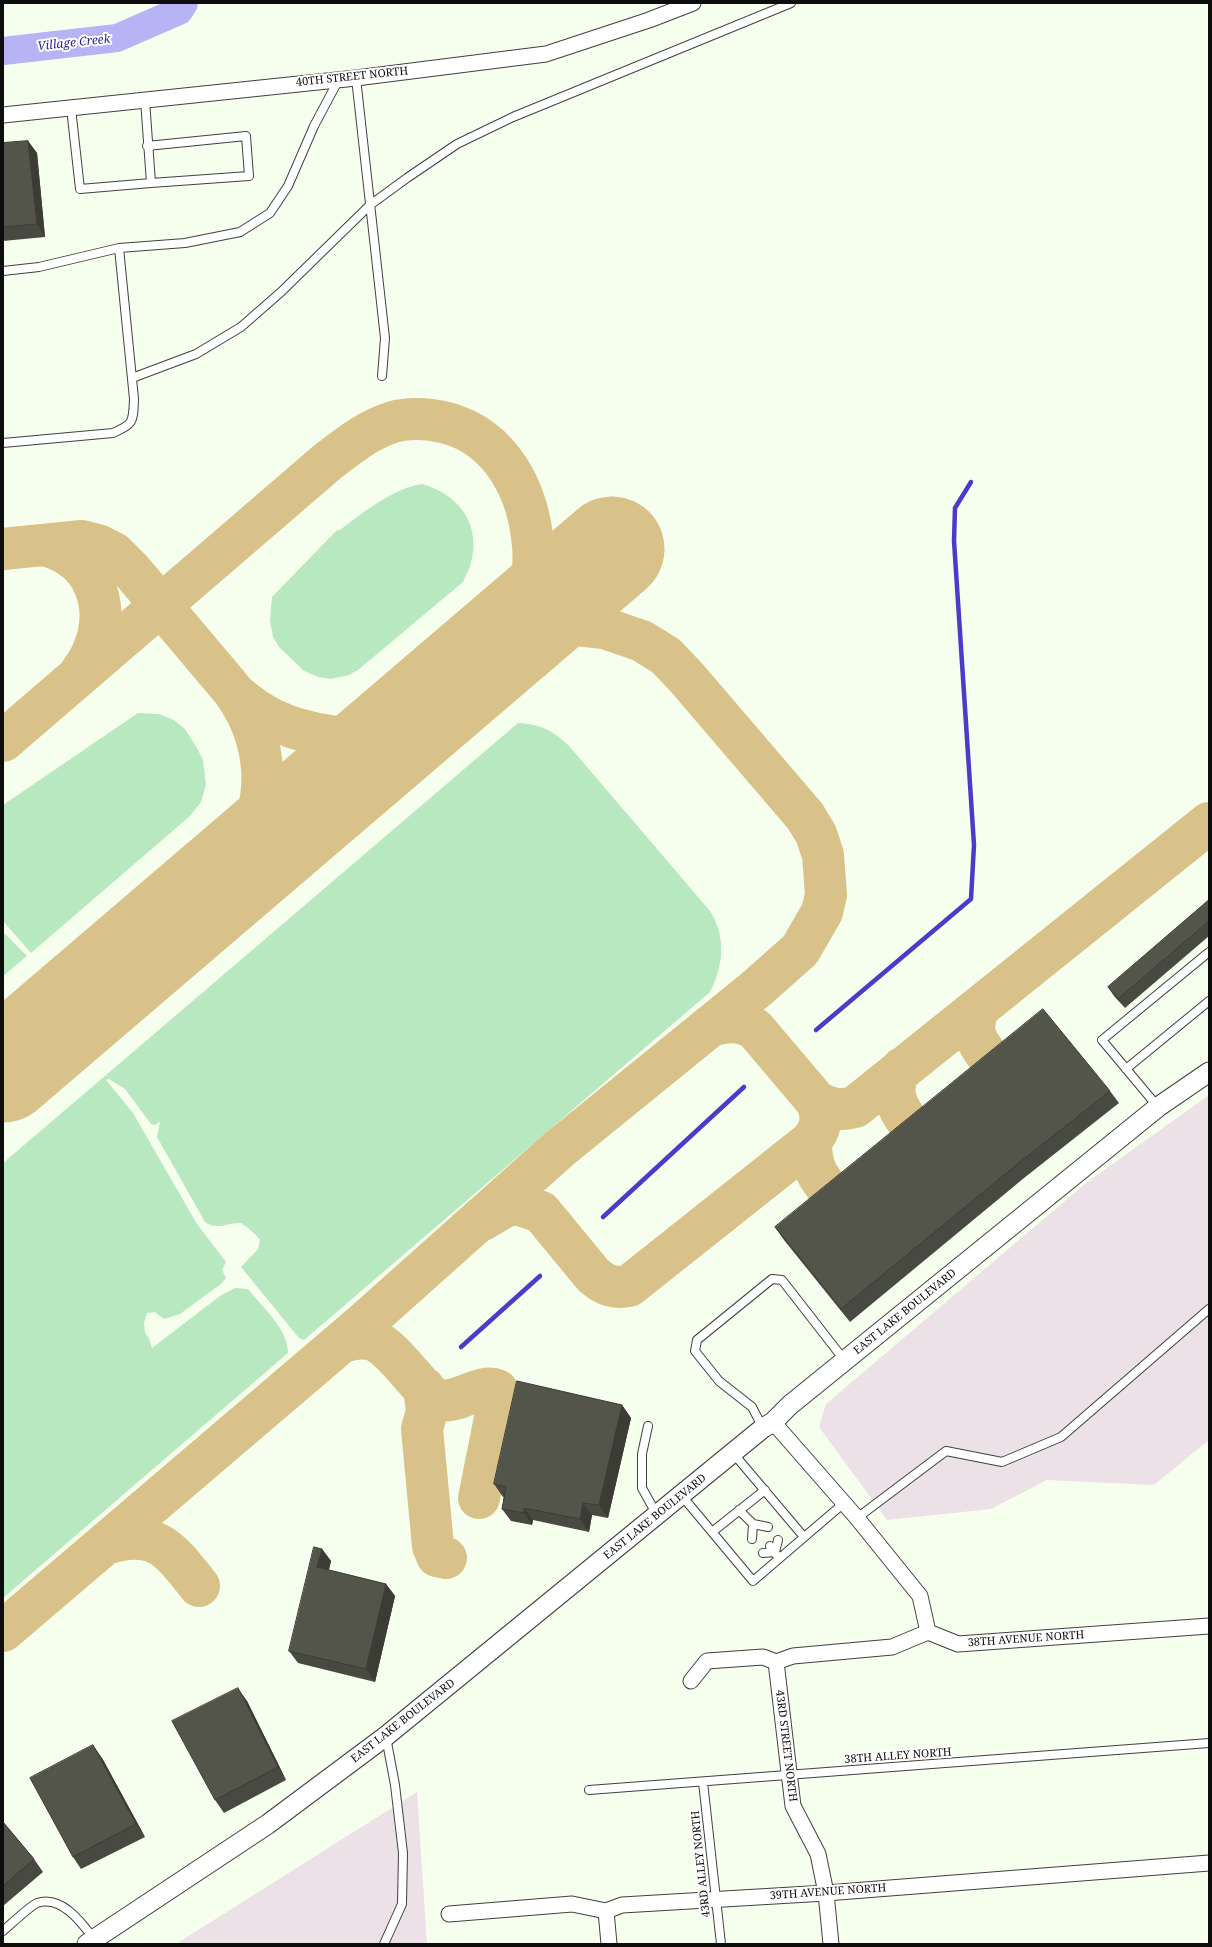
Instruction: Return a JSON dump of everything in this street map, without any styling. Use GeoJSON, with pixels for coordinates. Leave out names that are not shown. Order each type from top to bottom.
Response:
{"type":"FeatureCollection","features":[{"type":"Feature","properties":{"kind":"street","name":"40TH STREET NORTH"},"geometry":{"type":"LineString","coordinates":[[3,115],[356,78],[546,54],[649,20],[693,3]]}},
{"type":"Feature","properties":{"kind":"street","name":"EAST LAKE BOULEVARD"},"geometry":{"type":"LineString","coordinates":[[90,1942],[268,1824],[386,1736],[682,1496],[845,1360],[1158,1107],[1209,1072]]}},
{"type":"Feature","properties":{"kind":"street"},"geometry":{"type":"LineString","coordinates":[[691,1681],[707,1661],[763,1657],[776,1662],[793,1656],[892,1647],[928,1632],[920,1596],[844,1503],[768,1425]]}},
{"type":"Feature","properties":{"kind":"street","name":"38TH AVENUE NORTH"},"geometry":{"type":"LineString","coordinates":[[928,1632],[958,1644],[1209,1626]]}},
{"type":"Feature","properties":{"kind":"street","name":"43RD STREET NORTH"},"geometry":{"type":"LineString","coordinates":[[776,1662],[793,1806],[818,1854],[826,1893],[831,1944]]}},
{"type":"Feature","properties":{"kind":"street","name":"39TH AVENUE NORTH"},"geometry":{"type":"LineString","coordinates":[[449,1914],[572,1904],[606,1910],[622,1905],[716,1898],[826,1893],[1209,1863]]}},
{"type":"Feature","properties":{"kind":"street"},"geometry":{"type":"LineString","coordinates":[[606,1910],[609,1944]]}},
{"type":"Feature","properties":{"kind":"lane"},"geometry":{"type":"LineString","coordinates":[[132,378],[196,354],[242,327],[281,292],[370,205],[457,144],[513,117],[791,3]]}},
{"type":"Feature","properties":{"kind":"lane"},"geometry":{"type":"LineString","coordinates":[[356,78],[385,338],[382,376]]}},
{"type":"Feature","properties":{"kind":"lane"},"geometry":{"type":"LineString","coordinates":[[3,271],[39,267],[119,248],[185,243],[240,232],[270,213],[288,186],[314,126],[339,79]]}},
{"type":"Feature","properties":{"kind":"lane"},"geometry":{"type":"LineString","coordinates":[[145,100],[147,146],[151,183]]}},
{"type":"Feature","properties":{"kind":"lane"},"geometry":{"type":"LineString","coordinates":[[71,108],[80,189],[249,176],[246,136],[147,146]]}},
{"type":"Feature","properties":{"kind":"lane"},"geometry":{"type":"LineString","coordinates":[[3,443],[112,433],[129,426],[133,418],[132,378],[119,248]]}},
{"type":"Feature","properties":{"kind":"lane"},"geometry":{"type":"LineString","coordinates":[[1158,1107],[1102,1040],[1209,952]]}},
{"type":"Feature","properties":{"kind":"lane"},"geometry":{"type":"LineString","coordinates":[[1126,1069],[1209,1001]]}},
{"type":"Feature","properties":{"kind":"lane"},"geometry":{"type":"LineString","coordinates":[[768,1425],[752,1407],[719,1380],[695,1351],[697,1340],[772,1279],[782,1280],[845,1360]]}},
{"type":"Feature","properties":{"kind":"lane"},"geometry":{"type":"LineString","coordinates":[[857,1518],[946,1451],[1002,1462],[1061,1437],[1209,1309]]}},
{"type":"Feature","properties":{"kind":"lane"},"geometry":{"type":"LineString","coordinates":[[648,1426],[642,1454],[642,1488],[657,1515]]}},
{"type":"Feature","properties":{"kind":"lane"},"geometry":{"type":"LineString","coordinates":[[733,1453],[804,1537]]}},
{"type":"Feature","properties":{"kind":"lane"},"geometry":{"type":"LineString","coordinates":[[712,1532],[765,1490]]}},
{"type":"Feature","properties":{"kind":"lane"},"geometry":{"type":"LineString","coordinates":[[682,1496],[753,1581],[775,1552],[778,1540]]}},
{"type":"Feature","properties":{"kind":"lane"},"geometry":{"type":"LineString","coordinates":[[763,1553],[775,1552],[804,1537],[844,1503]]}},
{"type":"Feature","properties":{"kind":"lane"},"geometry":{"type":"LineString","coordinates":[[740,1510],[760,1533]]}},
{"type":"Feature","properties":{"kind":"lane"},"geometry":{"type":"LineString","coordinates":[[753,1524],[768,1527]]}},
{"type":"Feature","properties":{"kind":"lane"},"geometry":{"type":"LineString","coordinates":[[752,1539],[753,1524]]}},
{"type":"Feature","properties":{"kind":"lane"},"geometry":{"type":"LineString","coordinates":[[384,1944],[402,1904],[402,1853],[395,1785],[386,1736]]}},
{"type":"Feature","properties":{"kind":"lane","name":"38TH ALLEY NORTH"},"geometry":{"type":"LineString","coordinates":[[589,1790],[1209,1743]]}},
{"type":"Feature","properties":{"kind":"lane","name":"43RD ALLEY NORTH"},"geometry":{"type":"LineString","coordinates":[[703,1782],[721,1944]]}},
{"type":"Feature","properties":{"kind":"lane"},"geometry":{"type":"LineString","coordinates":[[3,1931],[37,1904],[54,1903],[76,1915],[90,1942]]}},
{"type":"Feature","properties":{"kind":"shaded area"},"geometry":{"type":"Polygon","coordinates":[[[1209,1095],[1209,1440],[1154,1485],[1047,1480],[991,1509],[887,1520],[819,1427],[826,1404],[1086,1183],[1209,1095]]]}},
{"type":"Feature","properties":{"kind":"shaded area"},"geometry":{"type":"Polygon","coordinates":[[[417,1792],[427,1944],[176,1944],[417,1792]]]}},
{"type":"Feature","properties":{"kind":"green space"},"geometry":{"type":"Polygon","coordinates":[[[422,484],[438,490],[452,499],[462,510],[469,522],[473,536],[473,551],[470,566],[463,582],[358,670],[349,675],[331,679],[318,677],[304,671],[279,647],[273,637],[270,621],[272,597],[337,530],[340,530],[368,509],[400,490],[422,484]]]}},
{"type":"Feature","properties":{"kind":"green space"},"geometry":{"type":"Polygon","coordinates":[[[138,713],[159,714],[174,720],[185,729],[203,760],[206,785],[201,802],[190,816],[31,953],[3,921],[3,805],[138,713]]]}},
{"type":"Feature","properties":{"kind":"green space"},"geometry":{"type":"Polygon","coordinates":[[[518,723],[534,725],[547,729],[570,747],[710,911],[719,930],[721,951],[718,971],[710,992],[304,1340],[299,1338],[241,1267],[258,1249],[260,1240],[254,1233],[241,1223],[214,1226],[205,1222],[157,1137],[160,1122],[155,1125],[151,1124],[125,1089],[109,1079],[106,1080],[133,1113],[197,1224],[226,1262],[222,1270],[226,1278],[221,1284],[180,1314],[164,1319],[155,1312],[147,1313],[144,1323],[145,1333],[149,1338],[152,1348],[220,1296],[235,1288],[248,1289],[274,1319],[284,1336],[288,1353],[3,1598],[3,1163],[518,723]]]}},
{"type":"Feature","properties":{"kind":"green space"},"geometry":{"type":"Polygon","coordinates":[[[3,932],[27,956],[3,976],[3,932]]]}},
{"type":"Feature","properties":{"kind":"building"},"geometry":{"type":"Polygon","coordinates":[[[28,141],[37,224],[3,227],[3,143],[28,141]]]}},
{"type":"Feature","properties":{"kind":"building"},"geometry":{"type":"Polygon","coordinates":[[[1209,900],[1209,921],[1118,999],[1108,987],[1209,900]]]}},
{"type":"Feature","properties":{"kind":"building"},"geometry":{"type":"Polygon","coordinates":[[[1043,1009],[1110,1091],[1015,1166],[841,1309],[775,1227],[1043,1009]]]}},
{"type":"Feature","properties":{"kind":"building"},"geometry":{"type":"Polygon","coordinates":[[[517,1381],[622,1405],[599,1505],[583,1503],[580,1519],[524,1508],[524,1513],[502,1509],[506,1487],[494,1484],[517,1381]]]}},
{"type":"Feature","properties":{"kind":"building"},"geometry":{"type":"Polygon","coordinates":[[[314,1547],[322,1549],[317,1567],[386,1584],[366,1669],[289,1651],[314,1547]]]}},
{"type":"Feature","properties":{"kind":"building"},"geometry":{"type":"Polygon","coordinates":[[[238,1688],[278,1767],[215,1800],[172,1721],[238,1688]]]}},
{"type":"Feature","properties":{"kind":"building"},"geometry":{"type":"Polygon","coordinates":[[[93,1745],[136,1824],[73,1857],[30,1778],[93,1745]]]}},
{"type":"Feature","properties":{"kind":"building"},"geometry":{"type":"Polygon","coordinates":[[[3,1822],[34,1859],[3,1886],[3,1822]]]}},
{"type":"Feature","properties":{"kind":"waterway","name":"Village Creek"},"geometry":{"type":"LineString","coordinates":[[3,51],[117,38],[179,11],[184,3]]}},
{"type":"Feature","properties":{"kind":"waterway"},"geometry":{"type":"LineString","coordinates":[[816,1030],[971,899],[974,845],[954,541],[955,508],[971,482]]}},
{"type":"Feature","properties":{"kind":"waterway"},"geometry":{"type":"LineString","coordinates":[[603,1217],[744,1087]]}},
{"type":"Feature","properties":{"kind":"waterway"},"geometry":{"type":"LineString","coordinates":[[461,1347],[540,1276]]}},
{"type":"Feature","properties":{"kind":"taxiway"},"geometry":{"type":"LineString","coordinates":[[3,741],[326,463],[366,434],[384,425],[400,420],[434,420],[466,430],[483,441],[497,454],[519,487],[526,506],[534,557],[532,579],[516,631]]}},
{"type":"Feature","properties":{"kind":"taxiway"},"geometry":{"type":"LineString","coordinates":[[3,549],[82,541],[98,545],[114,553],[131,570],[234,692],[254,730],[262,770],[262,790],[259,810],[243,850],[211,892]]}},
{"type":"Feature","properties":{"kind":"taxiway"},"geometry":{"type":"LineString","coordinates":[[44,545],[65,553],[80,565],[92,580],[98,597],[101,616],[98,636],[91,655],[80,673]]}},
{"type":"Feature","properties":{"kind":"taxiway"},"geometry":{"type":"LineString","coordinates":[[3,1631],[364,1323],[559,1149],[756,989],[800,950],[822,912],[826,895],[823,855],[816,834],[805,816],[686,677],[666,656],[642,641],[604,628],[558,623],[521,627]]}},
{"type":"Feature","properties":{"kind":"taxiway"},"geometry":{"type":"LineString","coordinates":[[235,694],[264,715],[300,730],[346,738],[389,740]]}},
{"type":"Feature","properties":{"kind":"taxiway"},"geometry":{"type":"LineString","coordinates":[[710,1026],[733,1022],[744,1024],[755,1029],[816,1101],[825,1106],[834,1108],[844,1109],[855,1107],[1209,823]]}},
{"type":"Feature","properties":{"kind":"taxiway"},"geometry":{"type":"LineString","coordinates":[[980,1007],[974,1024],[975,1032],[980,1046],[996,1067]]}},
{"type":"Feature","properties":{"kind":"taxiway"},"geometry":{"type":"LineString","coordinates":[[902,1068],[894,1085],[896,1102],[915,1133]]}},
{"type":"Feature","properties":{"kind":"taxiway"},"geometry":{"type":"LineString","coordinates":[[482,1220],[506,1206],[517,1204],[541,1212],[593,1275],[605,1284],[619,1287],[629,1286],[809,1143],[819,1129],[820,1124],[820,1113],[816,1101]]}},
{"type":"Feature","properties":{"kind":"taxiway"},"geometry":{"type":"LineString","coordinates":[[811,1141],[814,1166],[820,1178],[835,1198]]}},
{"type":"Feature","properties":{"kind":"taxiway"},"geometry":{"type":"LineString","coordinates":[[342,1342],[354,1339],[365,1339],[373,1340],[381,1344],[397,1358],[421,1386],[436,1400],[453,1400],[483,1389],[497,1390],[499,1398],[479,1498]]}},
{"type":"Feature","properties":{"kind":"taxiway"},"geometry":{"type":"LineString","coordinates":[[424,1388],[427,1411],[422,1429],[433,1546],[437,1556],[446,1558]]}},
{"type":"Feature","properties":{"kind":"taxiway"},"geometry":{"type":"LineString","coordinates":[[106,1544],[123,1540],[138,1539],[150,1541],[161,1546],[170,1553],[199,1586]]}},
{"type":"Feature","properties":{"kind":"runway"},"geometry":{"type":"LineString","coordinates":[[3,1070],[612,549]]}}]}
